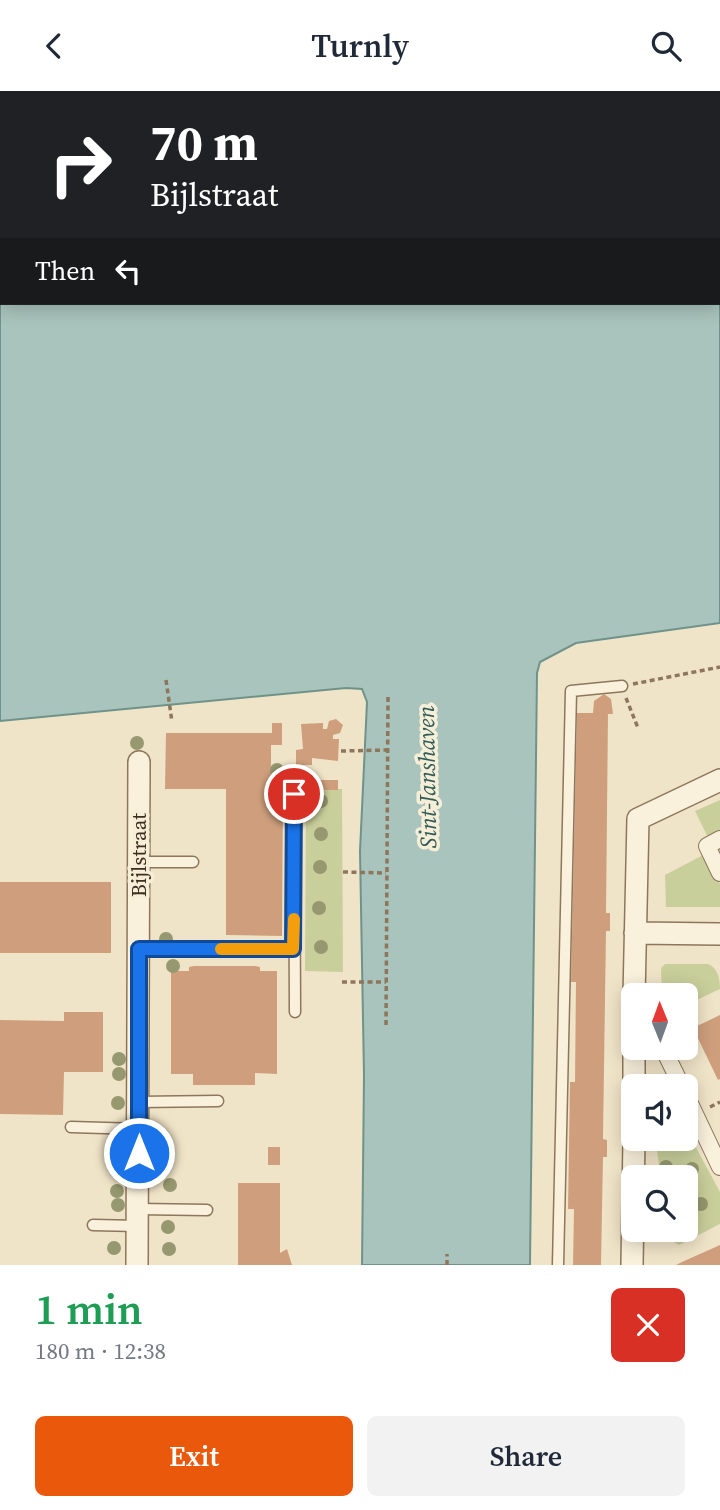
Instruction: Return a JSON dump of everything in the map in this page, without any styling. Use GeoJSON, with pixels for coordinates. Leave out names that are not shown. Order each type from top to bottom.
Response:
{"type":"FeatureCollection","features":[{"type":"Feature","properties":{"kind":"street","name":"Bijlstraat"},"geometry":{"type":"LineString","coordinates":[[137,1265],[139,762]]}},
{"type":"Feature","properties":{"kind":"street"},"geometry":{"type":"LineString","coordinates":[[635,983],[638,819],[720,780]]}},
{"type":"Feature","properties":{"kind":"street"},"geometry":{"type":"LineString","coordinates":[[720,839],[707,846],[720,873]]}},
{"type":"Feature","properties":{"kind":"street"},"geometry":{"type":"LineString","coordinates":[[635,933],[720,934]]}},
{"type":"Feature","properties":{"kind":"street"},"geometry":{"type":"LineString","coordinates":[[698,1120],[720,1167]]}},
{"type":"Feature","properties":{"kind":"street"},"geometry":{"type":"LineString","coordinates":[[632,1265],[634,1151]]}},
{"type":"Feature","properties":{"kind":"lane"},"geometry":{"type":"LineString","coordinates":[[558,1265],[571,691],[621,686]]}},
{"type":"Feature","properties":{"kind":"lane"},"geometry":{"type":"LineString","coordinates":[[294,794],[295,1012]]}},
{"type":"Feature","properties":{"kind":"lane"},"geometry":{"type":"LineString","coordinates":[[138,862],[194,862]]}},
{"type":"Feature","properties":{"kind":"lane"},"geometry":{"type":"LineString","coordinates":[[139,949],[293,949]]}},
{"type":"Feature","properties":{"kind":"lane"},"geometry":{"type":"LineString","coordinates":[[139,1102],[218,1101]]}},
{"type":"Feature","properties":{"kind":"lane"},"geometry":{"type":"LineString","coordinates":[[71,1127],[139,1129]]}},
{"type":"Feature","properties":{"kind":"lane"},"geometry":{"type":"LineString","coordinates":[[93,1225],[207,1210]]}},
{"type":"Feature","properties":{"kind":"path"},"geometry":{"type":"LineString","coordinates":[[638,728],[621,686],[720,667]]}},
{"type":"Feature","properties":{"kind":"path"},"geometry":{"type":"LineString","coordinates":[[166,680],[172,722]]}},
{"type":"Feature","properties":{"kind":"path"},"geometry":{"type":"LineString","coordinates":[[386,1024],[388,697]]}},
{"type":"Feature","properties":{"kind":"path"},"geometry":{"type":"LineString","coordinates":[[341,751],[387,750]]}},
{"type":"Feature","properties":{"kind":"path"},"geometry":{"type":"LineString","coordinates":[[343,872],[386,873]]}},
{"type":"Feature","properties":{"kind":"path"},"geometry":{"type":"LineString","coordinates":[[342,982],[386,982]]}},
{"type":"Feature","properties":{"kind":"path"},"geometry":{"type":"LineString","coordinates":[[447,1254],[447,1265]]}},
{"type":"Feature","properties":{"kind":"green space"},"geometry":{"type":"Polygon","coordinates":[[[306,789],[342,789],[343,972],[305,971],[306,789]]]}},
{"type":"Feature","properties":{"kind":"green space"},"geometry":{"type":"Polygon","coordinates":[[[720,800],[720,862],[695,811],[720,800]]]}},
{"type":"Feature","properties":{"kind":"green space"},"geometry":{"type":"Polygon","coordinates":[[[705,854],[720,884],[720,907],[666,907],[665,875],[705,854]]]}},
{"type":"Feature","properties":{"kind":"green space"},"geometry":{"type":"Polygon","coordinates":[[[665,964],[708,964],[718,974],[720,989],[698,999],[698,983],[662,983],[661,968],[665,964]]]}},
{"type":"Feature","properties":{"kind":"green space"},"geometry":{"type":"Polygon","coordinates":[[[657,1151],[698,1151],[720,1192],[720,1224],[698,1235],[698,1165],[659,1165],[657,1151]]]}},
{"type":"Feature","properties":{"kind":"water","name":"Sint-Janshaven"},"geometry":{"type":"Polygon","coordinates":[[[0,305],[720,305],[720,623],[576,643],[540,662],[537,673],[530,1265],[362,1265],[364,1075],[360,851],[367,702],[362,689],[346,688],[0,721],[0,305]]]}},
{"type":"Feature","properties":{"kind":"building"},"geometry":{"type":"Polygon","coordinates":[[[604,694],[611,699],[613,714],[608,714],[606,913],[610,913],[610,931],[606,931],[603,1139],[607,1140],[607,1157],[603,1157],[601,1265],[573,1265],[574,1209],[568,1209],[570,1082],[575,1082],[576,982],[571,982],[577,713],[593,713],[594,701],[604,694]]]}},
{"type":"Feature","properties":{"kind":"building"},"geometry":{"type":"Polygon","coordinates":[[[336,719],[343,725],[340,733],[333,735],[333,739],[339,739],[338,761],[312,758],[312,765],[296,765],[296,750],[303,749],[301,724],[323,723],[323,729],[327,729],[329,721],[336,719]]]}},
{"type":"Feature","properties":{"kind":"building"},"geometry":{"type":"Polygon","coordinates":[[[272,723],[282,723],[282,745],[271,745],[271,789],[283,789],[282,936],[226,935],[226,789],[165,789],[166,733],[272,733],[272,723]]]}},
{"type":"Feature","properties":{"kind":"building"},"geometry":{"type":"Polygon","coordinates":[[[316,780],[338,780],[338,790],[316,790],[316,780]]]}},
{"type":"Feature","properties":{"kind":"building"},"geometry":{"type":"Polygon","coordinates":[[[0,882],[111,882],[111,953],[0,953],[0,882]]]}},
{"type":"Feature","properties":{"kind":"building"},"geometry":{"type":"Polygon","coordinates":[[[255,966],[260,967],[260,971],[277,971],[277,1074],[255,1073],[255,1085],[193,1085],[193,1074],[171,1074],[171,971],[189,971],[189,967],[255,966]]]}},
{"type":"Feature","properties":{"kind":"building"},"geometry":{"type":"Polygon","coordinates":[[[64,1012],[103,1012],[103,1072],[64,1072],[63,1115],[0,1114],[0,1020],[64,1021],[64,1012]]]}},
{"type":"Feature","properties":{"kind":"building"},"geometry":{"type":"Polygon","coordinates":[[[720,1015],[718,1080],[698,1038],[698,1026],[720,1015]]]}},
{"type":"Feature","properties":{"kind":"building"},"geometry":{"type":"Polygon","coordinates":[[[268,1147],[280,1147],[280,1165],[268,1165],[268,1147]]]}},
{"type":"Feature","properties":{"kind":"building"},"geometry":{"type":"Polygon","coordinates":[[[238,1183],[280,1183],[280,1253],[287,1249],[292,1265],[238,1265],[238,1183]]]}},
{"type":"Feature","properties":{"kind":"building"},"geometry":{"type":"Polygon","coordinates":[[[720,1245],[720,1265],[676,1265],[682,1262],[720,1245]]]}},
{"type":"Feature","properties":{"kind":"slow traffic"},"geometry":{"type":"LineString","coordinates":[[221,949],[293,949],[294,919]]}},
{"type":"Feature","properties":{"kind":"route"},"geometry":{"type":"LineString","coordinates":[[139,1153],[139,949],[293,949],[294,794]]}}]}
